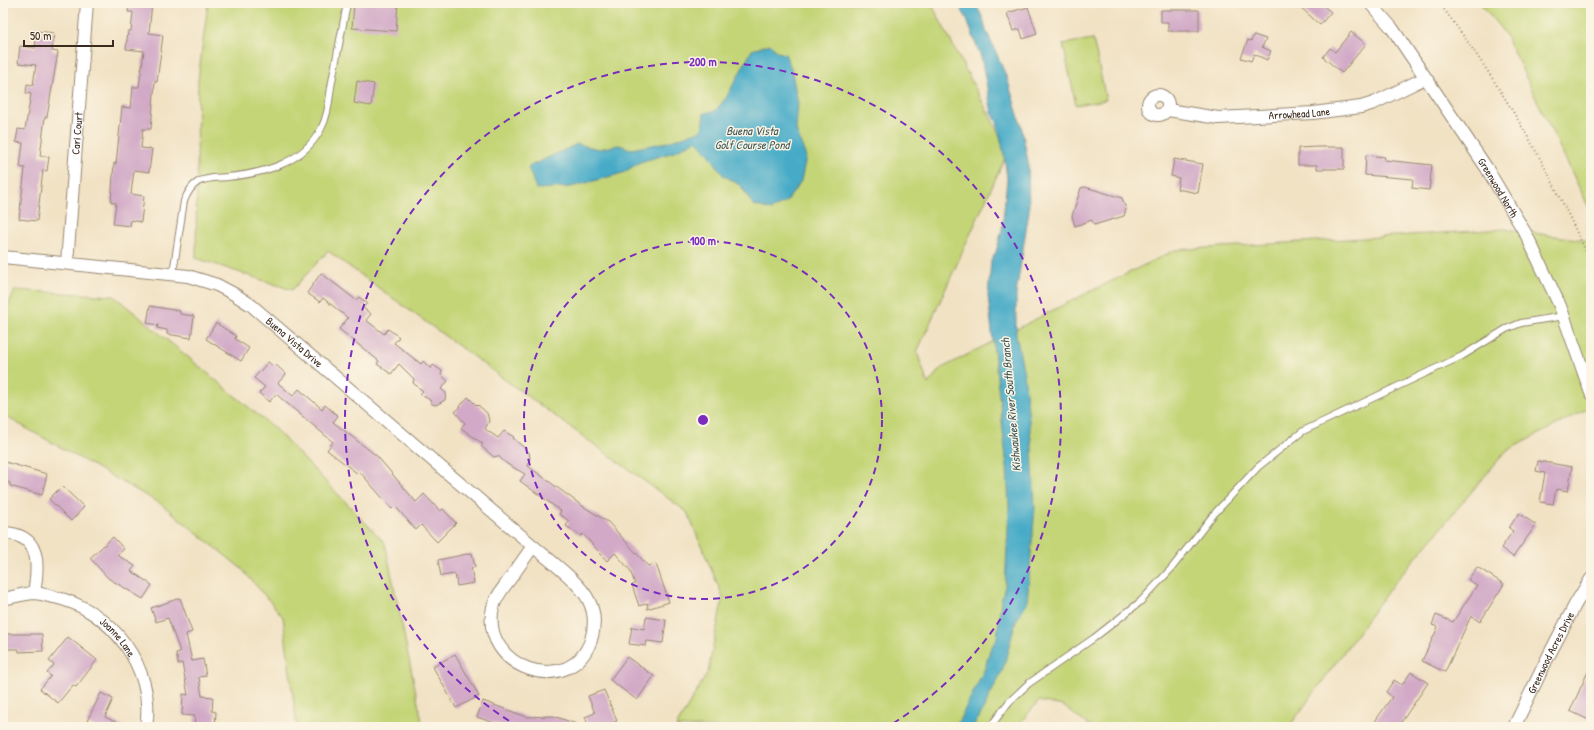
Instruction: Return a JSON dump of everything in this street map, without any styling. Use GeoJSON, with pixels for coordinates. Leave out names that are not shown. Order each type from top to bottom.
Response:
{"type":"FeatureCollection","features":[{"type":"Feature","properties":{"kind":"street","name":"Cari Court"},"geometry":{"type":"LineString","coordinates":[[66,263],[87,3]]}},
{"type":"Feature","properties":{"kind":"street","name":"Greenwood North"},"geometry":{"type":"LineString","coordinates":[[1370,3],[1392,28],[1486,167],[1527,236],[1564,316],[1591,393]]}},
{"type":"Feature","properties":{"kind":"street","name":"Arrowhead Lane"},"geometry":{"type":"LineString","coordinates":[[1168,110],[1218,118],[1313,113],[1374,104],[1426,78]]}},
{"type":"Feature","properties":{"kind":"street","name":"Buena Vista Drive"},"geometry":{"type":"LineString","coordinates":[[3,257],[173,273],[217,285],[251,305],[533,546],[578,585],[590,602],[593,612],[593,633],[584,652],[577,660],[569,666],[551,672],[529,670],[519,665],[502,650],[493,630],[492,613],[497,597],[502,587],[511,578],[533,546]]}},
{"type":"Feature","properties":{"kind":"street"},"geometry":{"type":"LineString","coordinates":[[3,533],[22,537],[27,540],[36,553],[37,565],[34,593]]}},
{"type":"Feature","properties":{"kind":"street","name":"Greenwood Acres Drive"},"geometry":{"type":"LineString","coordinates":[[1514,727],[1576,603],[1591,579]]}},
{"type":"Feature","properties":{"kind":"street","name":"Joanne Lane"},"geometry":{"type":"LineString","coordinates":[[3,599],[34,593],[59,598],[86,609],[109,625],[121,638],[139,668],[142,676],[146,693],[146,727]]}},
{"type":"Feature","properties":{"kind":"lane"},"geometry":{"type":"LineString","coordinates":[[173,273],[184,201],[188,191],[198,182],[207,179],[230,177],[271,169],[294,159],[310,146],[322,128],[329,107],[347,3]]}},
{"type":"Feature","properties":{"kind":"lane"},"geometry":{"type":"LineString","coordinates":[[990,727],[1009,702],[1028,684],[1094,638],[1140,602],[1171,569],[1214,514],[1258,467],[1303,431],[1462,356],[1506,329],[1521,323],[1564,316]]}},
{"type":"Feature","properties":{"kind":"path"},"geometry":{"type":"LineString","coordinates":[[1439,3],[1461,31],[1523,128],[1550,178],[1591,262]]}},
{"type":"Feature","properties":{"kind":"green space"},"geometry":{"type":"Polygon","coordinates":[[[208,3],[930,3],[1008,151],[917,352],[928,384],[940,369],[1059,307],[1175,250],[1505,229],[1591,241],[1591,407],[1506,451],[1391,587],[1289,727],[1091,727],[1063,706],[1039,701],[1016,727],[676,727],[708,672],[723,597],[687,512],[328,251],[292,290],[196,258],[198,80],[208,3]]]}},
{"type":"Feature","properties":{"kind":"green space"},"geometry":{"type":"Polygon","coordinates":[[[1480,3],[1591,3],[1591,212],[1505,34],[1480,3]]]}},
{"type":"Feature","properties":{"kind":"green space"},"geometry":{"type":"Polygon","coordinates":[[[1093,39],[1106,100],[1076,105],[1063,44],[1093,39]]]}},
{"type":"Feature","properties":{"kind":"green space"},"geometry":{"type":"Polygon","coordinates":[[[15,290],[114,296],[275,429],[385,543],[423,727],[297,727],[283,617],[242,569],[161,504],[3,415],[3,318],[15,290]]]}},
{"type":"Feature","properties":{"kind":"water","name":"Kishwaukee River South Branch"},"geometry":{"type":"Polygon","coordinates":[[[957,3],[975,3],[983,18],[985,27],[1007,78],[1021,125],[1028,161],[1029,211],[1016,294],[1016,335],[1024,373],[1032,448],[1035,508],[1027,602],[1016,621],[1003,669],[979,718],[972,727],[954,727],[960,719],[985,668],[990,650],[997,638],[1001,601],[1005,586],[1009,508],[1007,467],[988,296],[991,261],[996,252],[1002,230],[1007,179],[997,122],[992,113],[981,57],[966,17],[957,3]]]}},
{"type":"Feature","properties":{"kind":"water","name":"Buena Vista Golf Course Pond"},"geometry":{"type":"Polygon","coordinates":[[[770,44],[777,52],[785,54],[791,68],[798,103],[796,130],[806,157],[801,181],[787,201],[771,210],[753,205],[741,186],[723,175],[709,154],[696,140],[674,152],[640,162],[623,173],[571,187],[536,189],[528,167],[577,144],[599,149],[619,145],[631,149],[668,142],[702,130],[704,113],[715,111],[726,98],[752,50],[770,44]]]}},
{"type":"Feature","properties":{"kind":"building"},"geometry":{"type":"Polygon","coordinates":[[[129,3],[152,3],[149,33],[163,35],[157,82],[155,81],[151,129],[143,129],[141,148],[152,149],[149,172],[134,170],[131,194],[144,196],[141,222],[131,220],[130,226],[113,224],[116,203],[111,202],[114,163],[116,164],[122,107],[131,108],[133,87],[139,87],[144,51],[126,49],[128,31],[131,31],[133,12],[128,12],[129,3]]]}},
{"type":"Feature","properties":{"kind":"building"},"geometry":{"type":"Polygon","coordinates":[[[354,3],[398,3],[396,31],[352,28],[354,3]]]}},
{"type":"Feature","properties":{"kind":"building"},"geometry":{"type":"Polygon","coordinates":[[[1296,3],[1320,3],[1331,12],[1320,25],[1296,3]]]}},
{"type":"Feature","properties":{"kind":"building"},"geometry":{"type":"Polygon","coordinates":[[[1028,7],[1037,34],[1023,39],[1020,29],[1013,31],[1007,13],[1028,7]]]}},
{"type":"Feature","properties":{"kind":"building"},"geometry":{"type":"Polygon","coordinates":[[[1161,10],[1199,10],[1199,31],[1168,31],[1168,22],[1161,22],[1161,10]]]}},
{"type":"Feature","properties":{"kind":"building"},"geometry":{"type":"Polygon","coordinates":[[[37,31],[54,33],[52,51],[58,52],[47,117],[45,117],[40,156],[49,157],[47,171],[43,170],[37,221],[19,219],[25,168],[20,167],[23,143],[16,142],[18,129],[25,130],[31,94],[26,93],[27,84],[33,85],[36,65],[18,63],[20,46],[35,48],[37,31]]]}},
{"type":"Feature","properties":{"kind":"building"},"geometry":{"type":"Polygon","coordinates":[[[1351,32],[1366,44],[1342,73],[1323,57],[1330,48],[1335,52],[1351,32]]]}},
{"type":"Feature","properties":{"kind":"building"},"geometry":{"type":"Polygon","coordinates":[[[1254,35],[1266,39],[1262,47],[1271,51],[1267,60],[1254,54],[1251,61],[1241,58],[1248,40],[1251,41],[1254,35]]]}},
{"type":"Feature","properties":{"kind":"building"},"geometry":{"type":"Polygon","coordinates":[[[357,81],[374,84],[371,106],[354,103],[357,81]]]}},
{"type":"Feature","properties":{"kind":"building"},"geometry":{"type":"Polygon","coordinates":[[[1344,147],[1344,169],[1317,169],[1317,165],[1298,165],[1298,148],[1344,147]]]}},
{"type":"Feature","properties":{"kind":"building"},"geometry":{"type":"Polygon","coordinates":[[[1366,155],[1385,157],[1384,160],[1432,165],[1429,190],[1412,188],[1413,179],[1365,175],[1366,155]]]}},
{"type":"Feature","properties":{"kind":"building"},"geometry":{"type":"Polygon","coordinates":[[[1174,159],[1203,164],[1198,193],[1177,189],[1179,178],[1171,176],[1174,159]]]}},
{"type":"Feature","properties":{"kind":"building"},"geometry":{"type":"Polygon","coordinates":[[[1085,187],[1122,198],[1126,209],[1124,216],[1094,225],[1092,220],[1075,226],[1072,216],[1081,188],[1085,187]]]}},
{"type":"Feature","properties":{"kind":"building"},"geometry":{"type":"Polygon","coordinates":[[[321,273],[356,300],[359,297],[367,303],[363,308],[371,314],[366,320],[384,334],[388,329],[399,337],[394,343],[421,364],[423,361],[431,369],[433,365],[442,371],[441,375],[448,381],[441,389],[446,393],[445,400],[436,405],[432,404],[430,400],[420,394],[423,391],[413,383],[414,379],[399,364],[391,374],[377,364],[379,361],[339,329],[348,318],[323,298],[320,302],[307,293],[321,273]]]}},
{"type":"Feature","properties":{"kind":"building"},"geometry":{"type":"Polygon","coordinates":[[[150,306],[180,311],[180,314],[194,316],[191,338],[167,334],[167,330],[157,328],[158,325],[147,323],[150,306]]]}},
{"type":"Feature","properties":{"kind":"building"},"geometry":{"type":"Polygon","coordinates":[[[216,323],[236,336],[235,339],[249,348],[241,361],[206,339],[216,323]]]}},
{"type":"Feature","properties":{"kind":"building"},"geometry":{"type":"Polygon","coordinates":[[[268,362],[273,366],[275,364],[286,374],[278,383],[293,396],[299,389],[322,409],[325,405],[338,416],[333,422],[377,456],[416,502],[424,494],[440,511],[443,509],[456,523],[437,542],[421,525],[416,530],[395,506],[392,509],[360,472],[358,474],[327,450],[333,442],[276,394],[269,402],[259,393],[265,387],[254,378],[268,362]]]}},
{"type":"Feature","properties":{"kind":"building"},"geometry":{"type":"Polygon","coordinates":[[[468,397],[487,413],[489,421],[485,429],[498,438],[504,431],[514,437],[513,438],[529,452],[530,458],[528,466],[581,505],[608,522],[648,566],[656,564],[669,602],[647,609],[648,603],[639,606],[632,585],[635,584],[630,570],[615,553],[607,561],[583,534],[581,536],[566,526],[569,521],[559,514],[561,511],[520,481],[525,474],[507,464],[498,456],[494,457],[481,446],[483,444],[461,428],[465,423],[455,412],[468,397]]]}},
{"type":"Feature","properties":{"kind":"building"},"geometry":{"type":"Polygon","coordinates":[[[1538,461],[1572,467],[1568,491],[1556,489],[1553,504],[1540,502],[1545,473],[1536,471],[1538,461]]]}},
{"type":"Feature","properties":{"kind":"building"},"geometry":{"type":"Polygon","coordinates":[[[5,462],[47,474],[42,495],[10,486],[10,483],[3,481],[3,469],[5,462]]]}},
{"type":"Feature","properties":{"kind":"building"},"geometry":{"type":"Polygon","coordinates":[[[62,486],[84,507],[71,521],[49,499],[62,486]]]}},
{"type":"Feature","properties":{"kind":"building"},"geometry":{"type":"Polygon","coordinates":[[[1519,513],[1536,525],[1513,557],[1501,548],[1513,531],[1509,528],[1519,513]]]}},
{"type":"Feature","properties":{"kind":"building"},"geometry":{"type":"Polygon","coordinates":[[[113,537],[124,549],[117,555],[135,566],[131,571],[152,585],[143,599],[108,578],[90,558],[113,537]]]}},
{"type":"Feature","properties":{"kind":"building"},"geometry":{"type":"Polygon","coordinates":[[[472,553],[475,567],[471,568],[474,583],[457,586],[455,574],[441,576],[438,560],[472,553]]]}},
{"type":"Feature","properties":{"kind":"building"},"geometry":{"type":"Polygon","coordinates":[[[1477,567],[1504,584],[1480,622],[1471,616],[1445,672],[1422,661],[1438,627],[1432,625],[1436,615],[1453,622],[1477,585],[1468,580],[1477,567]]]}},
{"type":"Feature","properties":{"kind":"building"},"geometry":{"type":"Polygon","coordinates":[[[180,598],[192,632],[186,634],[192,661],[203,659],[206,676],[199,677],[202,696],[213,697],[212,711],[216,712],[215,727],[194,727],[195,716],[182,715],[183,694],[188,695],[182,663],[178,664],[176,653],[180,652],[168,618],[156,622],[151,608],[180,598]]]}},
{"type":"Feature","properties":{"kind":"building"},"geometry":{"type":"Polygon","coordinates":[[[646,617],[666,620],[663,643],[647,641],[646,646],[629,644],[632,627],[644,629],[646,617]]]}},
{"type":"Feature","properties":{"kind":"building"},"geometry":{"type":"Polygon","coordinates":[[[5,634],[42,634],[43,651],[19,652],[19,649],[5,649],[5,634]]]}},
{"type":"Feature","properties":{"kind":"building"},"geometry":{"type":"Polygon","coordinates":[[[68,637],[97,660],[76,687],[73,685],[58,703],[40,689],[51,676],[47,673],[54,665],[49,661],[68,637]]]}},
{"type":"Feature","properties":{"kind":"building"},"geometry":{"type":"Polygon","coordinates":[[[455,654],[479,696],[456,708],[433,667],[455,654]]]}},
{"type":"Feature","properties":{"kind":"building"},"geometry":{"type":"Polygon","coordinates":[[[627,657],[654,676],[637,700],[610,680],[627,657]]]}},
{"type":"Feature","properties":{"kind":"building"},"geometry":{"type":"Polygon","coordinates":[[[1591,665],[1591,721],[1570,711],[1591,665]]]}},
{"type":"Feature","properties":{"kind":"building"},"geometry":{"type":"Polygon","coordinates":[[[1411,672],[1428,683],[1398,727],[1371,727],[1392,697],[1386,692],[1394,680],[1402,685],[1411,672]]]}},
{"type":"Feature","properties":{"kind":"building"},"geometry":{"type":"Polygon","coordinates":[[[604,690],[617,721],[603,727],[589,727],[585,717],[595,713],[588,696],[604,690]]]}},
{"type":"Feature","properties":{"kind":"building"},"geometry":{"type":"Polygon","coordinates":[[[101,693],[113,699],[105,717],[126,727],[95,727],[86,723],[101,693]]]}},
{"type":"Feature","properties":{"kind":"building"},"geometry":{"type":"Polygon","coordinates":[[[483,701],[527,717],[553,716],[580,725],[580,727],[505,727],[477,717],[483,701]]]}}]}
